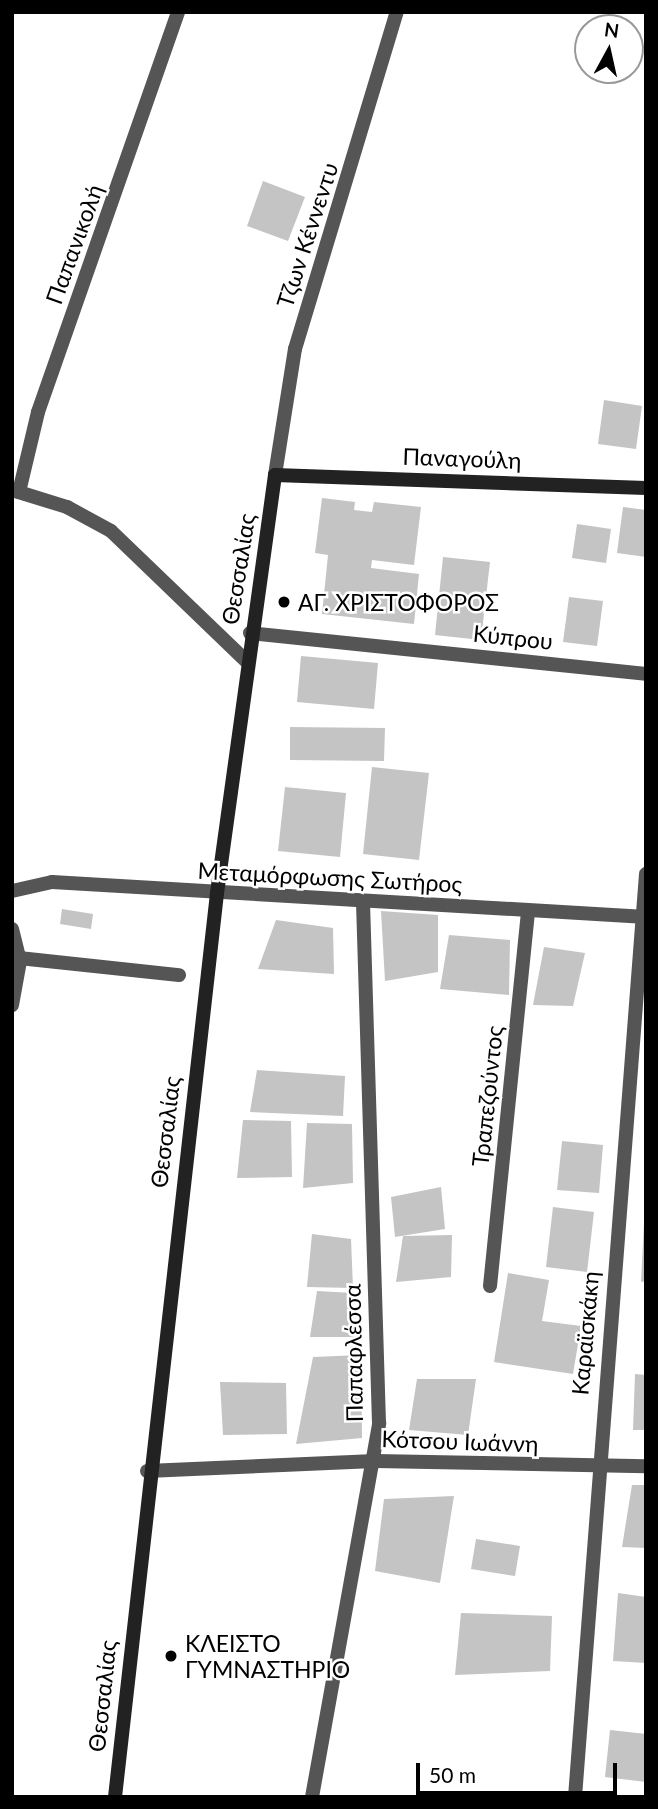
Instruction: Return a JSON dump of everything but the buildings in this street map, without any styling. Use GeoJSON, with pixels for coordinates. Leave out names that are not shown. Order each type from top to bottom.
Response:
{"type":"FeatureCollection","features":[{"type":"Feature","properties":{"kind":"street","name":"Παπανικολή"},"geometry":{"type":"LineString","coordinates":[[16,491],[38,412],[178,12]]}},
{"type":"Feature","properties":{"kind":"street","name":"Τζων Κέννεντυ"},"geometry":{"type":"LineString","coordinates":[[275,475],[295,349],[397,12]]}},
{"type":"Feature","properties":{"kind":"street","name":"Παναγούλη"},"geometry":{"type":"LineString","coordinates":[[275,475],[646,488]]}},
{"type":"Feature","properties":{"kind":"street","name":"Θεσσαλίας"},"geometry":{"type":"LineString","coordinates":[[115,1797],[147,1471],[246,661],[275,475]]}},
{"type":"Feature","properties":{"kind":"street"},"geometry":{"type":"LineString","coordinates":[[16,491],[67,507],[111,531],[246,661]]}},
{"type":"Feature","properties":{"kind":"street","name":"Κύπρου"},"geometry":{"type":"LineString","coordinates":[[250,633],[646,674]]}},
{"type":"Feature","properties":{"kind":"street","name":"Καραϊσκάκη"},"geometry":{"type":"LineString","coordinates":[[576,1797],[597,1467],[646,874]]}},
{"type":"Feature","properties":{"kind":"street","name":"Μεταμόρφωσης Σωτήρος"},"geometry":{"type":"LineString","coordinates":[[12,891],[52,882],[363,903],[644,917]]}},
{"type":"Feature","properties":{"kind":"street","name":"Παπαφλέσσα"},"geometry":{"type":"LineString","coordinates":[[312,1797],[375,1461],[363,903]]}},
{"type":"Feature","properties":{"kind":"street","name":"Τραπεζούντος"},"geometry":{"type":"LineString","coordinates":[[490,1286],[528,911]]}},
{"type":"Feature","properties":{"kind":"street"},"geometry":{"type":"LineString","coordinates":[[12,929],[19,958],[12,1004]]}},
{"type":"Feature","properties":{"kind":"street"},"geometry":{"type":"LineString","coordinates":[[19,958],[180,975]]}},
{"type":"Feature","properties":{"kind":"street"},"geometry":{"type":"LineString","coordinates":[[634,1027],[646,1043]]}},
{"type":"Feature","properties":{"kind":"street","name":"Κότσου Ιωάννη"},"geometry":{"type":"LineString","coordinates":[[147,1471],[375,1461],[646,1466]]}},
{"type":"Feature","properties":{"kind":"place","name":"ΑΓ. ΧΡΙΣΤΟΦΟΡΟΣ"},"geometry":{"type":"Point","coordinates":[284,602]}},
{"type":"Feature","properties":{"kind":"place","name":"ΚΛΕΙΣΤΟ ΓΥΜΝΑΣΤΗΡΙΟ"},"geometry":{"type":"Point","coordinates":[171,1656]}}]}
